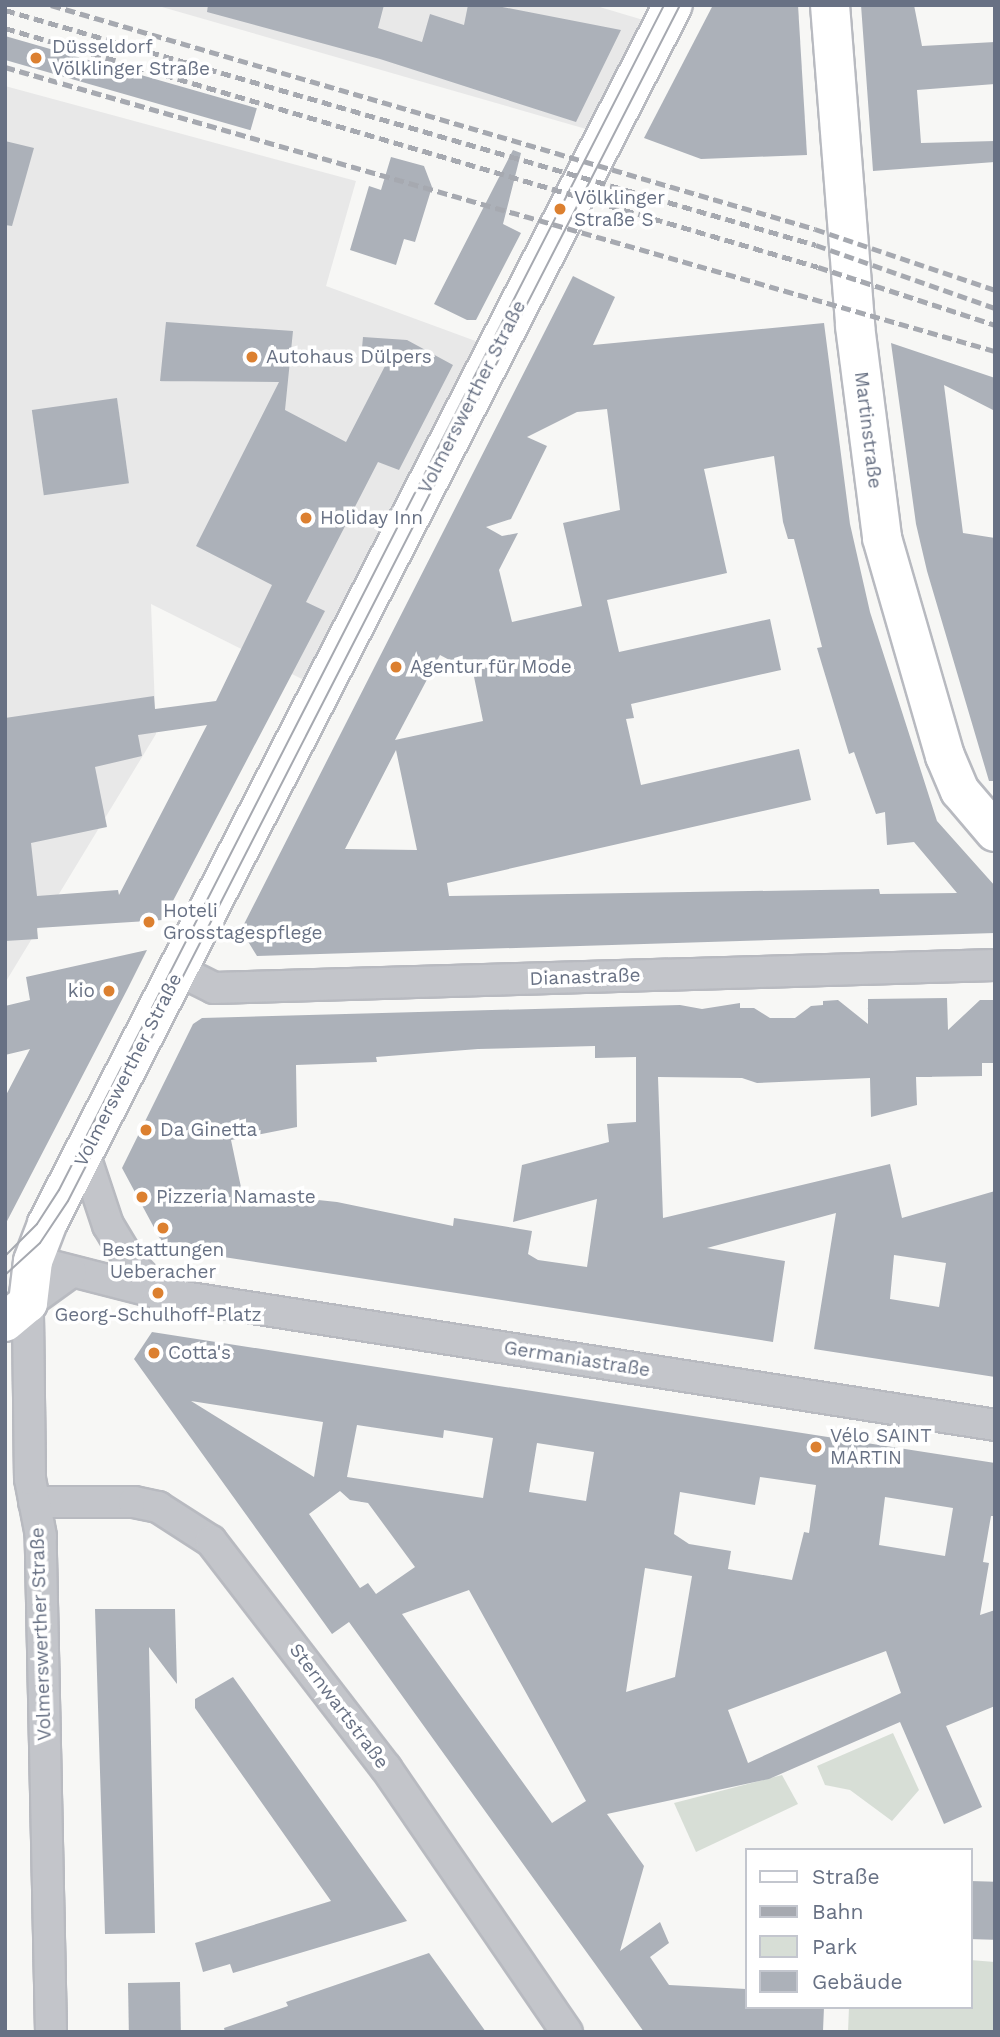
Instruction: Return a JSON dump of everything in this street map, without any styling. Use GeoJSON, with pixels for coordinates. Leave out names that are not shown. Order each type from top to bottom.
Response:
{"type":"FeatureCollection","features":[{"type":"Feature","properties":{"kind":"street","name":"Volmerswerther Straße"},"geometry":{"type":"LineString","coordinates":[[51,2032],[41,1536],[34,1502],[17,1312],[19,1259],[85,1156],[673,5]]}},
{"type":"Feature","properties":{"kind":"street","name":"Martinstraße"},"geometry":{"type":"LineString","coordinates":[[830,5],[855,326],[882,538],[945,755],[960,791],[995,832]]}},
{"type":"Feature","properties":{"kind":"street","name":"Dianastraße"},"geometry":{"type":"LineString","coordinates":[[178,970],[215,988],[995,965]]}},
{"type":"Feature","properties":{"kind":"street"},"geometry":{"type":"LineString","coordinates":[[85,1156],[108,1225],[132,1265],[159,1293]]}},
{"type":"Feature","properties":{"kind":"street","name":"Germaniastraße"},"geometry":{"type":"LineString","coordinates":[[19,1259],[159,1293],[995,1425]]}},
{"type":"Feature","properties":{"kind":"street"},"geometry":{"type":"LineString","coordinates":[[17,1312],[71,1272]]}},
{"type":"Feature","properties":{"kind":"street","name":"Sternwartstraße"},"geometry":{"type":"LineString","coordinates":[[34,1502],[134,1502],[159,1507],[211,1541],[386,1768],[567,2032]]}},
{"type":"Feature","properties":{"kind":"shaded area"},"geometry":{"type":"Polygon","coordinates":[[[155,5],[593,5],[650,22],[593,131],[155,5]]]}},
{"type":"Feature","properties":{"kind":"shaded area"},"geometry":{"type":"Polygon","coordinates":[[[5,86],[356,181],[326,286],[481,343],[314,685],[151,604],[156,734],[5,983],[5,86]]]}},
{"type":"Feature","properties":{"kind":"green space"},"geometry":{"type":"Polygon","coordinates":[[[893,1733],[919,1790],[892,1821],[850,1790],[825,1785],[817,1766],[893,1733]]]}},
{"type":"Feature","properties":{"kind":"green space"},"geometry":{"type":"Polygon","coordinates":[[[782,1775],[798,1804],[696,1852],[674,1803],[782,1775]]]}},
{"type":"Feature","properties":{"kind":"green space"},"geometry":{"type":"Polygon","coordinates":[[[972,1960],[995,1962],[995,2032],[848,2032],[849,2009],[972,2009],[972,1960]]]}},
{"type":"Feature","properties":{"kind":"building"},"geometry":{"type":"Polygon","coordinates":[[[208,5],[384,5],[378,28],[422,42],[430,14],[464,25],[468,5],[492,5],[621,30],[576,122],[380,59],[207,12],[208,5]]]}},
{"type":"Feature","properties":{"kind":"building"},"geometry":{"type":"Polygon","coordinates":[[[713,5],[798,5],[807,155],[701,159],[644,138],[713,5]]]}},
{"type":"Feature","properties":{"kind":"building"},"geometry":{"type":"Polygon","coordinates":[[[861,5],[914,5],[922,46],[995,42],[995,84],[917,90],[921,143],[995,141],[995,162],[873,171],[861,5]]]}},
{"type":"Feature","properties":{"kind":"building"},"geometry":{"type":"Polygon","coordinates":[[[5,36],[257,108],[251,130],[5,60],[5,36]]]}},
{"type":"Feature","properties":{"kind":"building"},"geometry":{"type":"Polygon","coordinates":[[[5,141],[34,148],[12,226],[5,225],[5,141]]]}},
{"type":"Feature","properties":{"kind":"building"},"geometry":{"type":"Polygon","coordinates":[[[513,150],[521,153],[503,224],[521,233],[476,320],[467,320],[434,304],[513,150]]]}},
{"type":"Feature","properties":{"kind":"building"},"geometry":{"type":"Polygon","coordinates":[[[391,157],[424,166],[432,187],[415,242],[404,239],[396,265],[350,250],[369,186],[381,190],[391,157]]]}},
{"type":"Feature","properties":{"kind":"building"},"geometry":{"type":"Polygon","coordinates":[[[573,276],[615,297],[593,345],[824,323],[850,524],[870,612],[937,821],[995,886],[995,933],[257,956],[241,930],[573,276]],[[607,409],[577,412],[527,437],[547,446],[511,519],[486,527],[502,536],[518,533],[499,570],[512,622],[582,606],[563,523],[620,510],[607,409]],[[774,456],[704,469],[727,573],[607,600],[619,652],[770,619],[781,670],[631,704],[634,718],[626,719],[641,785],[799,749],[811,800],[447,883],[449,896],[879,889],[880,894],[957,893],[914,842],[887,845],[885,812],[876,814],[854,752],[849,754],[817,648],[822,647],[794,539],[788,539],[783,522],[774,456]],[[440,655],[395,740],[483,721],[471,662],[457,664],[440,655]],[[396,750],[345,849],[417,850],[396,750]]]}},
{"type":"Feature","properties":{"kind":"building"},"geometry":{"type":"Polygon","coordinates":[[[166,322],[293,331],[285,410],[346,442],[385,366],[361,359],[363,337],[407,340],[453,365],[399,470],[378,462],[306,602],[325,611],[163,920],[37,928],[38,939],[5,941],[5,718],[154,696],[155,709],[216,701],[272,585],[196,546],[279,382],[160,381],[166,322]],[[207,725],[138,735],[142,756],[95,767],[107,827],[31,843],[37,896],[118,890],[119,895],[207,725]]]}},
{"type":"Feature","properties":{"kind":"building"},"geometry":{"type":"Polygon","coordinates":[[[891,343],[995,378],[995,411],[944,385],[963,533],[995,538],[995,781],[989,781],[927,571],[916,524],[891,343]]]}},
{"type":"Feature","properties":{"kind":"building"},"geometry":{"type":"Polygon","coordinates":[[[117,398],[129,483],[44,495],[32,410],[117,398]]]}},
{"type":"Feature","properties":{"kind":"building"},"geometry":{"type":"Polygon","coordinates":[[[147,950],[5,1225],[5,1097],[30,1049],[5,1055],[5,1006],[30,1000],[26,977],[147,950]]]}},
{"type":"Feature","properties":{"kind":"building"},"geometry":{"type":"Polygon","coordinates":[[[947,998],[948,1030],[980,1000],[995,1000],[995,1063],[982,1063],[982,1076],[916,1077],[917,1105],[871,1117],[870,1078],[757,1083],[742,1078],[658,1077],[663,1218],[890,1164],[902,1218],[995,1191],[995,1377],[814,1349],[836,1213],[707,1248],[785,1261],[773,1342],[165,1248],[122,1168],[193,1024],[202,1018],[680,1005],[702,1009],[740,1003],[740,1008],[754,1008],[770,1018],[795,1018],[811,1006],[823,1005],[823,1001],[838,1000],[868,1024],[868,999],[947,998]],[[595,1046],[478,1049],[376,1057],[377,1062],[296,1065],[297,1127],[231,1140],[242,1192],[337,1202],[453,1226],[454,1218],[532,1231],[528,1254],[538,1260],[587,1267],[597,1199],[513,1222],[522,1165],[609,1142],[607,1124],[636,1122],[636,1057],[595,1058],[595,1046]],[[894,1255],[890,1299],[939,1307],[946,1263],[894,1255]]]}},
{"type":"Feature","properties":{"kind":"building"},"geometry":{"type":"Polygon","coordinates":[[[152,1332],[995,1463],[995,1516],[991,1516],[983,1562],[989,1563],[980,1615],[995,1610],[995,1706],[946,1726],[982,1807],[944,1824],[900,1722],[769,1779],[607,1814],[644,1866],[620,1951],[660,1922],[669,1943],[650,1957],[669,1985],[744,1989],[744,2009],[824,2009],[823,2031],[644,2032],[349,1622],[332,1634],[134,1359],[152,1332]],[[191,1401],[314,1477],[323,1422],[191,1401]],[[357,1425],[347,1477],[483,1498],[493,1438],[444,1430],[443,1438],[357,1425]],[[537,1443],[529,1492],[586,1501],[594,1452],[537,1443]],[[760,1477],[755,1505],[680,1492],[674,1534],[689,1544],[731,1551],[728,1569],[792,1580],[804,1532],[809,1533],[816,1485],[760,1477]],[[340,1491],[309,1514],[360,1588],[368,1583],[376,1594],[415,1567],[368,1503],[350,1500],[340,1491]],[[885,1497],[879,1545],[945,1556],[953,1508],[885,1497]],[[645,1568],[626,1692],[675,1677],[692,1576],[645,1568]],[[469,1590],[402,1614],[552,1823],[586,1801],[469,1590]],[[886,1651],[728,1710],[748,1763],[901,1693],[886,1651]]]}},
{"type":"Feature","properties":{"kind":"building"},"geometry":{"type":"Polygon","coordinates":[[[95,1609],[175,1609],[177,1684],[149,1647],[155,1933],[105,1934],[95,1609]]]}},
{"type":"Feature","properties":{"kind":"building"},"geometry":{"type":"Polygon","coordinates":[[[233,1677],[407,1921],[233,1973],[230,1964],[203,1972],[195,1943],[331,1901],[195,1708],[195,1699],[233,1677]]]}},
{"type":"Feature","properties":{"kind":"building"},"geometry":{"type":"Polygon","coordinates":[[[972,1881],[995,1882],[993,1940],[972,1939],[972,1881]]]}},
{"type":"Feature","properties":{"kind":"building"},"geometry":{"type":"Polygon","coordinates":[[[429,1953],[486,2032],[225,2032],[224,2028],[288,2006],[286,2002],[429,1953]]]}},
{"type":"Feature","properties":{"kind":"building"},"geometry":{"type":"Polygon","coordinates":[[[180,1982],[181,2032],[129,2032],[128,1983],[180,1982]]]}},
{"type":"Feature","properties":{"kind":"tram line"},"geometry":{"type":"LineString","coordinates":[[5,1256],[37,1224],[59,1190],[664,5]]}},
{"type":"Feature","properties":{"kind":"tram line"},"geometry":{"type":"LineString","coordinates":[[5,1275],[40,1243],[68,1201],[680,5]]}},
{"type":"Feature","properties":{"kind":"railway"},"geometry":{"type":"LineString","coordinates":[[51,5],[815,229],[995,290]]}},
{"type":"Feature","properties":{"kind":"railway"},"geometry":{"type":"LineString","coordinates":[[5,10],[816,245],[995,308]]}},
{"type":"Feature","properties":{"kind":"railway"},"geometry":{"type":"LineString","coordinates":[[5,28],[818,267],[995,325]]}},
{"type":"Feature","properties":{"kind":"railway"},"geometry":{"type":"LineString","coordinates":[[5,67],[995,351]]}},
{"type":"Feature","properties":{"kind":"place","name":"Düsseldorf Völklinger Straße"},"geometry":{"type":"Point","coordinates":[36,58]}},
{"type":"Feature","properties":{"kind":"place","name":"Völklinger Straße S"},"geometry":{"type":"Point","coordinates":[560,209]}},
{"type":"Feature","properties":{"kind":"place","name":"Autohaus Dülpers"},"geometry":{"type":"Point","coordinates":[252,357]}},
{"type":"Feature","properties":{"kind":"place","name":"Holiday Inn"},"geometry":{"type":"Point","coordinates":[306,518]}},
{"type":"Feature","properties":{"kind":"place","name":"Agentur für Mode"},"geometry":{"type":"Point","coordinates":[396,667]}},
{"type":"Feature","properties":{"kind":"place","name":"Hoteli Grosstagespflege"},"geometry":{"type":"Point","coordinates":[149,922]}},
{"type":"Feature","properties":{"kind":"place","name":"kio"},"geometry":{"type":"Point","coordinates":[109,991]}},
{"type":"Feature","properties":{"kind":"place","name":"Da Ginetta"},"geometry":{"type":"Point","coordinates":[146,1130]}},
{"type":"Feature","properties":{"kind":"place","name":"Pizzeria Namaste"},"geometry":{"type":"Point","coordinates":[142,1197]}},
{"type":"Feature","properties":{"kind":"place","name":"Bestattungen Ueberacher"},"geometry":{"type":"Point","coordinates":[163,1228]}},
{"type":"Feature","properties":{"kind":"place","name":"Georg-Schulhoff-Platz"},"geometry":{"type":"Point","coordinates":[158,1293]}},
{"type":"Feature","properties":{"kind":"place","name":"Cotta's"},"geometry":{"type":"Point","coordinates":[154,1353]}},
{"type":"Feature","properties":{"kind":"place","name":"Vélo SAINT MARTIN"},"geometry":{"type":"Point","coordinates":[816,1447]}}]}
